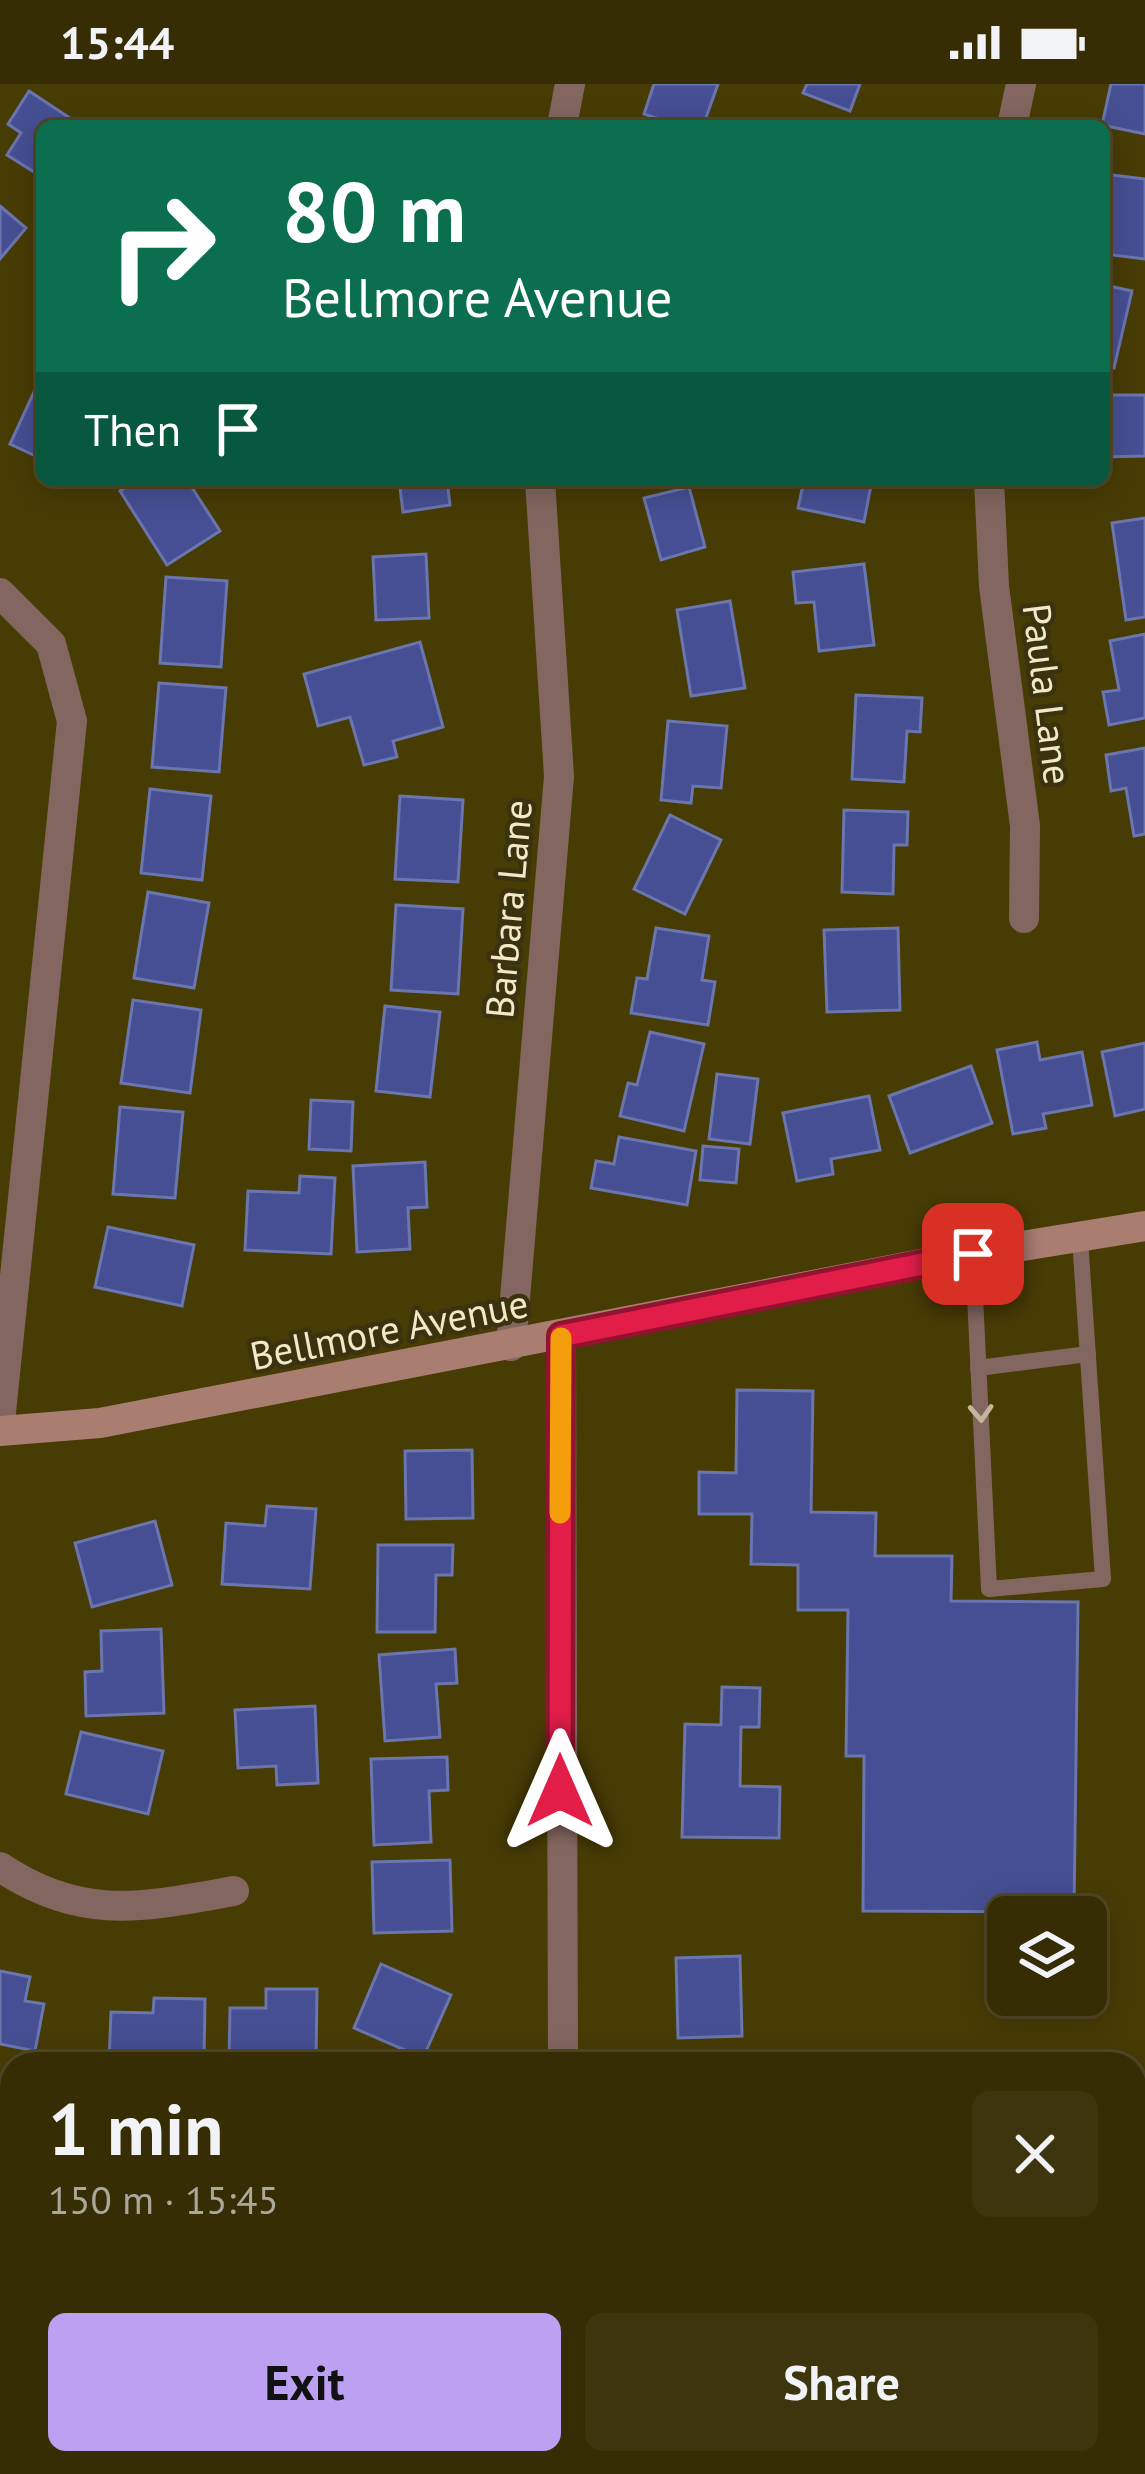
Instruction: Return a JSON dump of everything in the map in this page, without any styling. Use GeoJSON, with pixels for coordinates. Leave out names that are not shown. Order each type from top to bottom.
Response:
{"type":"FeatureCollection","features":[{"type":"Feature","properties":{"kind":"main road","name":"Bellmore Avenue"},"geometry":{"type":"LineString","coordinates":[[0,1426],[100,1424],[973,1254],[1145,1226]]}},
{"type":"Feature","properties":{"kind":"street"},"geometry":{"type":"LineString","coordinates":[[563,120],[570,84]]}},
{"type":"Feature","properties":{"kind":"street"},"geometry":{"type":"LineString","coordinates":[[1013,120],[1021,84]]}},
{"type":"Feature","properties":{"kind":"street","name":"Barbara Lane"},"geometry":{"type":"LineString","coordinates":[[511,1346],[559,776],[540,486]]}},
{"type":"Feature","properties":{"kind":"street","name":"Paula Lane"},"geometry":{"type":"LineString","coordinates":[[989,486],[994,586],[1025,826],[1024,918]]}},
{"type":"Feature","properties":{"kind":"street"},"geometry":{"type":"LineString","coordinates":[[0,593],[51,644],[72,721],[0,1426]]}},
{"type":"Feature","properties":{"kind":"street"},"geometry":{"type":"LineString","coordinates":[[561,1336],[562,2052]]}},
{"type":"Feature","properties":{"kind":"street"},"geometry":{"type":"LineString","coordinates":[[0,1868],[36,1892],[87,1905],[142,1907],[234,1891]]}},
{"type":"Feature","properties":{"kind":"lane"},"geometry":{"type":"LineString","coordinates":[[973,1254],[989,1589],[1103,1579],[1080,1239]]}},
{"type":"Feature","properties":{"kind":"lane"},"geometry":{"type":"LineString","coordinates":[[978,1368],[1088,1354]]}},
{"type":"Feature","properties":{"kind":"building"},"geometry":{"type":"Polygon","coordinates":[[[654,84],[718,84],[705,120],[662,120],[644,114],[654,84]]]}},
{"type":"Feature","properties":{"kind":"building"},"geometry":{"type":"Polygon","coordinates":[[[807,84],[860,84],[850,111],[803,93],[807,84]]]}},
{"type":"Feature","properties":{"kind":"building"},"geometry":{"type":"Polygon","coordinates":[[[1111,84],[1145,84],[1145,134],[1110,127],[1110,120],[1103,120],[1111,84]]]}},
{"type":"Feature","properties":{"kind":"building"},"geometry":{"type":"Polygon","coordinates":[[[29,91],[73,120],[36,120],[36,173],[7,155],[21,133],[8,124],[29,91]]]}},
{"type":"Feature","properties":{"kind":"building"},"geometry":{"type":"Polygon","coordinates":[[[1110,175],[1145,179],[1145,259],[1110,255],[1110,175]]]}},
{"type":"Feature","properties":{"kind":"building"},"geometry":{"type":"Polygon","coordinates":[[[0,206],[26,228],[0,259],[0,206]]]}},
{"type":"Feature","properties":{"kind":"building"},"geometry":{"type":"Polygon","coordinates":[[[1110,286],[1132,291],[1114,368],[1110,367],[1110,286]]]}},
{"type":"Feature","properties":{"kind":"building"},"geometry":{"type":"Polygon","coordinates":[[[34,392],[36,393],[36,456],[10,444],[34,392]]]}},
{"type":"Feature","properties":{"kind":"building"},"geometry":{"type":"Polygon","coordinates":[[[1110,395],[1145,395],[1145,456],[1110,457],[1110,395]]]}},
{"type":"Feature","properties":{"kind":"building"},"geometry":{"type":"Polygon","coordinates":[[[127,486],[191,486],[220,531],[167,565],[120,491],[127,486]]]}},
{"type":"Feature","properties":{"kind":"building"},"geometry":{"type":"Polygon","coordinates":[[[400,486],[448,486],[450,505],[403,512],[400,486]]]}},
{"type":"Feature","properties":{"kind":"building"},"geometry":{"type":"Polygon","coordinates":[[[803,486],[871,486],[864,522],[798,508],[803,486]]]}},
{"type":"Feature","properties":{"kind":"building"},"geometry":{"type":"Polygon","coordinates":[[[689,487],[705,547],[661,560],[644,498],[689,487]]]}},
{"type":"Feature","properties":{"kind":"building"},"geometry":{"type":"Polygon","coordinates":[[[1145,518],[1145,617],[1126,620],[1112,523],[1145,518]]]}},
{"type":"Feature","properties":{"kind":"building"},"geometry":{"type":"Polygon","coordinates":[[[426,554],[429,618],[376,620],[373,557],[426,554]]]}},
{"type":"Feature","properties":{"kind":"building"},"geometry":{"type":"Polygon","coordinates":[[[864,564],[874,645],[819,651],[814,602],[796,603],[793,572],[864,564]]]}},
{"type":"Feature","properties":{"kind":"building"},"geometry":{"type":"Polygon","coordinates":[[[166,577],[227,581],[221,667],[160,663],[166,577]]]}},
{"type":"Feature","properties":{"kind":"building"},"geometry":{"type":"Polygon","coordinates":[[[730,601],[745,688],[691,696],[677,610],[730,601]]]}},
{"type":"Feature","properties":{"kind":"building"},"geometry":{"type":"Polygon","coordinates":[[[1145,634],[1145,718],[1109,725],[1103,692],[1119,690],[1110,641],[1145,634]]]}},
{"type":"Feature","properties":{"kind":"building"},"geometry":{"type":"Polygon","coordinates":[[[420,642],[443,727],[393,741],[397,757],[364,765],[350,717],[318,726],[304,674],[420,642]]]}},
{"type":"Feature","properties":{"kind":"building"},"geometry":{"type":"Polygon","coordinates":[[[159,683],[226,688],[219,772],[152,767],[159,683]]]}},
{"type":"Feature","properties":{"kind":"building"},"geometry":{"type":"Polygon","coordinates":[[[856,695],[922,698],[920,732],[907,731],[904,782],[852,779],[856,695]]]}},
{"type":"Feature","properties":{"kind":"building"},"geometry":{"type":"Polygon","coordinates":[[[668,721],[727,726],[721,788],[693,786],[691,803],[661,800],[668,721]]]}},
{"type":"Feature","properties":{"kind":"building"},"geometry":{"type":"Polygon","coordinates":[[[1145,748],[1145,834],[1134,836],[1126,788],[1111,791],[1106,755],[1145,748]]]}},
{"type":"Feature","properties":{"kind":"building"},"geometry":{"type":"Polygon","coordinates":[[[150,789],[211,796],[202,880],[141,873],[150,789]]]}},
{"type":"Feature","properties":{"kind":"building"},"geometry":{"type":"Polygon","coordinates":[[[400,796],[463,800],[458,882],[395,879],[400,796]]]}},
{"type":"Feature","properties":{"kind":"building"},"geometry":{"type":"Polygon","coordinates":[[[844,810],[908,812],[907,845],[894,845],[893,894],[842,892],[844,810]]]}},
{"type":"Feature","properties":{"kind":"building"},"geometry":{"type":"Polygon","coordinates":[[[670,815],[721,840],[685,914],[634,889],[670,815]]]}},
{"type":"Feature","properties":{"kind":"building"},"geometry":{"type":"Polygon","coordinates":[[[148,892],[209,903],[194,988],[134,978],[148,892]]]}},
{"type":"Feature","properties":{"kind":"building"},"geometry":{"type":"Polygon","coordinates":[[[396,905],[463,909],[458,994],[391,990],[396,905]]]}},
{"type":"Feature","properties":{"kind":"building"},"geometry":{"type":"Polygon","coordinates":[[[656,928],[709,936],[702,980],[715,982],[708,1025],[631,1013],[637,978],[647,979],[656,928]]]}},
{"type":"Feature","properties":{"kind":"building"},"geometry":{"type":"Polygon","coordinates":[[[898,928],[900,1010],[827,1012],[824,930],[898,928]]]}},
{"type":"Feature","properties":{"kind":"building"},"geometry":{"type":"Polygon","coordinates":[[[133,1000],[201,1010],[190,1093],[121,1083],[133,1000]]]}},
{"type":"Feature","properties":{"kind":"building"},"geometry":{"type":"Polygon","coordinates":[[[385,1006],[440,1012],[430,1097],[376,1091],[385,1006]]]}},
{"type":"Feature","properties":{"kind":"building"},"geometry":{"type":"Polygon","coordinates":[[[650,1032],[704,1044],[684,1131],[620,1116],[628,1083],[637,1085],[650,1032]]]}},
{"type":"Feature","properties":{"kind":"building"},"geometry":{"type":"Polygon","coordinates":[[[1037,1042],[1040,1060],[1082,1052],[1092,1105],[1043,1114],[1046,1128],[1013,1134],[997,1050],[1037,1042]]]}},
{"type":"Feature","properties":{"kind":"building"},"geometry":{"type":"Polygon","coordinates":[[[1145,1043],[1145,1109],[1115,1116],[1102,1052],[1145,1043]]]}},
{"type":"Feature","properties":{"kind":"building"},"geometry":{"type":"Polygon","coordinates":[[[971,1066],[992,1123],[910,1153],[889,1096],[971,1066]]]}},
{"type":"Feature","properties":{"kind":"building"},"geometry":{"type":"Polygon","coordinates":[[[717,1074],[758,1079],[750,1144],[709,1139],[717,1074]]]}},
{"type":"Feature","properties":{"kind":"building"},"geometry":{"type":"Polygon","coordinates":[[[869,1096],[880,1150],[831,1159],[833,1174],[797,1181],[783,1113],[869,1096]]]}},
{"type":"Feature","properties":{"kind":"building"},"geometry":{"type":"Polygon","coordinates":[[[311,1100],[353,1102],[351,1151],[309,1149],[311,1100]]]}},
{"type":"Feature","properties":{"kind":"building"},"geometry":{"type":"Polygon","coordinates":[[[120,1107],[183,1112],[175,1198],[113,1194],[120,1107]]]}},
{"type":"Feature","properties":{"kind":"building"},"geometry":{"type":"Polygon","coordinates":[[[619,1137],[696,1151],[687,1205],[591,1188],[596,1161],[614,1164],[619,1137]]]}},
{"type":"Feature","properties":{"kind":"building"},"geometry":{"type":"Polygon","coordinates":[[[703,1146],[739,1149],[736,1183],[700,1180],[703,1146]]]}},
{"type":"Feature","properties":{"kind":"building"},"geometry":{"type":"Polygon","coordinates":[[[425,1162],[427,1207],[408,1208],[410,1249],[357,1252],[353,1166],[425,1162]]]}},
{"type":"Feature","properties":{"kind":"building"},"geometry":{"type":"Polygon","coordinates":[[[300,1176],[335,1178],[331,1254],[245,1250],[248,1191],[299,1193],[300,1176]]]}},
{"type":"Feature","properties":{"kind":"building"},"geometry":{"type":"Polygon","coordinates":[[[108,1227],[194,1245],[182,1306],[95,1287],[108,1227]]]}},
{"type":"Feature","properties":{"kind":"building"},"geometry":{"type":"Polygon","coordinates":[[[737,1390],[813,1391],[811,1512],[876,1513],[875,1556],[952,1556],[951,1601],[1078,1602],[1074,1896],[987,1896],[987,1912],[863,1911],[864,1756],[846,1756],[848,1610],[798,1610],[798,1565],[751,1564],[752,1514],[699,1514],[699,1472],[736,1473],[737,1390]]]}},
{"type":"Feature","properties":{"kind":"building"},"geometry":{"type":"Polygon","coordinates":[[[472,1450],[473,1518],[406,1519],[405,1451],[472,1450]]]}},
{"type":"Feature","properties":{"kind":"building"},"geometry":{"type":"Polygon","coordinates":[[[267,1506],[316,1509],[310,1589],[222,1584],[226,1523],[265,1526],[267,1506]]]}},
{"type":"Feature","properties":{"kind":"building"},"geometry":{"type":"Polygon","coordinates":[[[155,1521],[172,1585],[92,1607],[75,1543],[155,1521]]]}},
{"type":"Feature","properties":{"kind":"building"},"geometry":{"type":"Polygon","coordinates":[[[378,1545],[453,1545],[452,1575],[436,1575],[435,1632],[377,1632],[378,1545]]]}},
{"type":"Feature","properties":{"kind":"building"},"geometry":{"type":"Polygon","coordinates":[[[161,1629],[164,1713],[86,1716],[85,1672],[102,1671],[101,1631],[161,1629]]]}},
{"type":"Feature","properties":{"kind":"building"},"geometry":{"type":"Polygon","coordinates":[[[455,1649],[457,1683],[436,1684],[440,1737],[385,1741],[379,1655],[455,1649]]]}},
{"type":"Feature","properties":{"kind":"building"},"geometry":{"type":"Polygon","coordinates":[[[722,1687],[760,1688],[759,1727],[741,1727],[740,1786],[780,1787],[779,1838],[682,1837],[685,1724],[721,1725],[722,1687]]]}},
{"type":"Feature","properties":{"kind":"building"},"geometry":{"type":"Polygon","coordinates":[[[315,1706],[318,1783],[277,1785],[276,1766],[238,1768],[235,1710],[315,1706]]]}},
{"type":"Feature","properties":{"kind":"building"},"geometry":{"type":"Polygon","coordinates":[[[81,1732],[163,1751],[148,1814],[66,1794],[81,1732]]]}},
{"type":"Feature","properties":{"kind":"building"},"geometry":{"type":"Polygon","coordinates":[[[447,1757],[448,1790],[429,1791],[431,1842],[374,1845],[371,1759],[447,1757]]]}},
{"type":"Feature","properties":{"kind":"building"},"geometry":{"type":"Polygon","coordinates":[[[450,1860],[452,1931],[374,1933],[372,1862],[450,1860]]]}},
{"type":"Feature","properties":{"kind":"building"},"geometry":{"type":"Polygon","coordinates":[[[740,1956],[742,2036],[678,2038],[676,1958],[740,1956]]]}},
{"type":"Feature","properties":{"kind":"building"},"geometry":{"type":"Polygon","coordinates":[[[381,1964],[451,1995],[426,2052],[409,2052],[354,2028],[381,1964]]]}},
{"type":"Feature","properties":{"kind":"building"},"geometry":{"type":"Polygon","coordinates":[[[0,1971],[30,1977],[25,2001],[44,2004],[35,2051],[0,2044],[0,1971]]]}},
{"type":"Feature","properties":{"kind":"building"},"geometry":{"type":"Polygon","coordinates":[[[266,1989],[317,1989],[316,2052],[229,2052],[230,2008],[266,2008],[266,1989]]]}},
{"type":"Feature","properties":{"kind":"building"},"geometry":{"type":"Polygon","coordinates":[[[154,1998],[205,1999],[204,2052],[109,2052],[111,2012],[153,2013],[154,1998]]]}},
{"type":"Feature","properties":{"kind":"slow traffic"},"geometry":{"type":"LineString","coordinates":[[560,1513],[561,1338]]}},
{"type":"Feature","properties":{"kind":"route"},"geometry":{"type":"LineString","coordinates":[[560,1791],[561,1336],[973,1254]]}}]}
